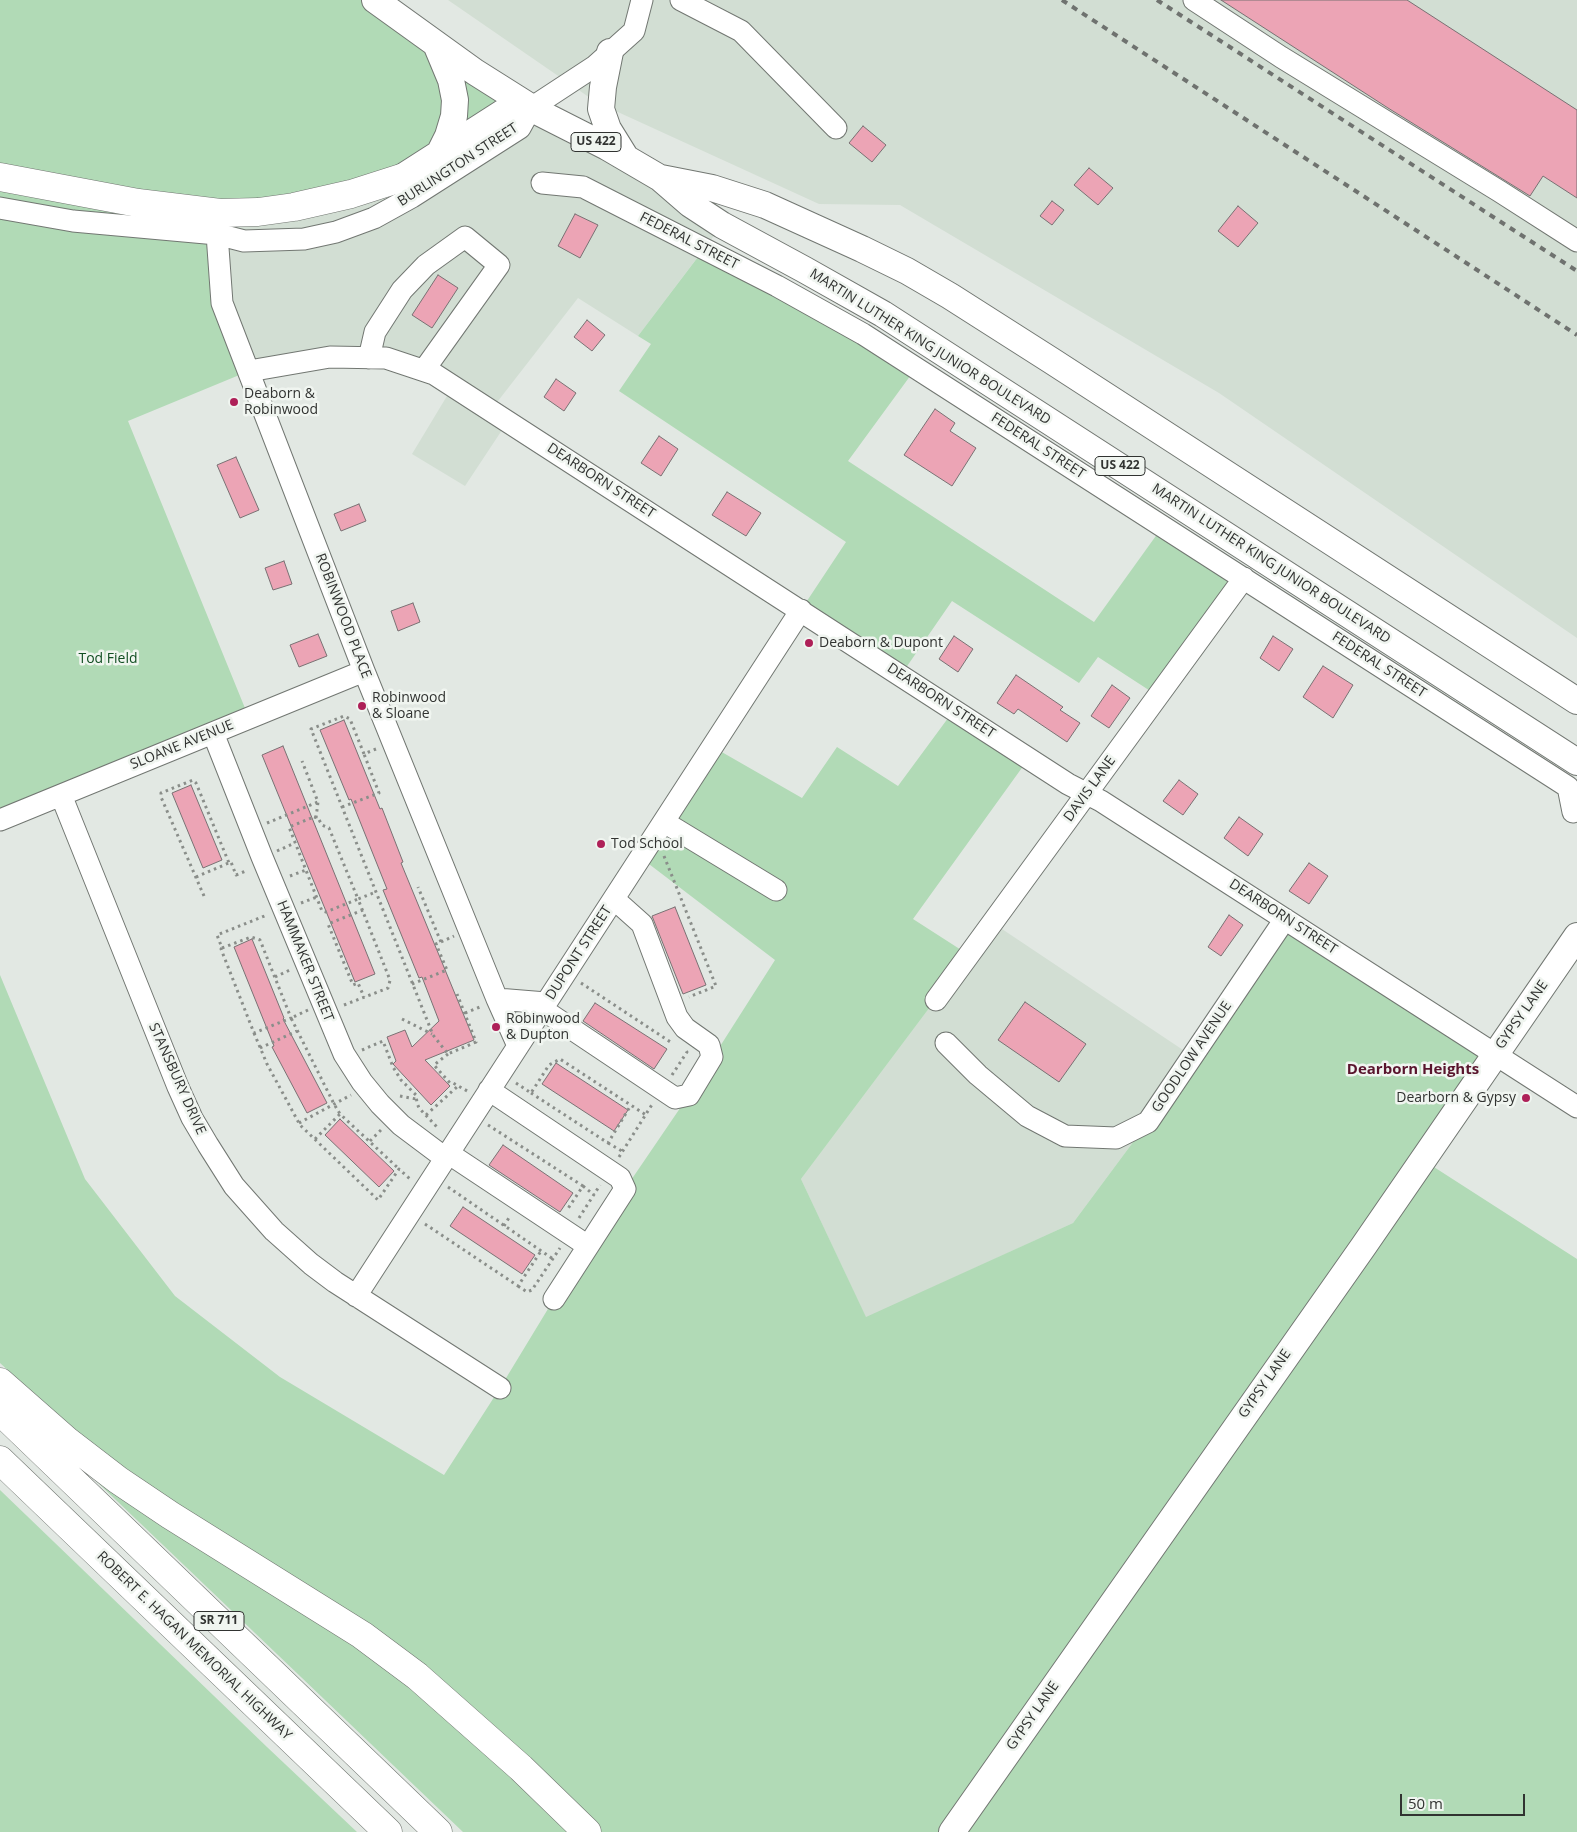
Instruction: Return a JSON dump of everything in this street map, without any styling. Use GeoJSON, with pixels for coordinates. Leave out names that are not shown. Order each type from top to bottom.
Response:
{"type":"FeatureCollection","features":[{"type":"Feature","properties":{"kind":"highway"},"geometry":{"type":"LineString","coordinates":[[0,177],[138,203],[220,213],[258,212],[294,207],[351,194],[401,178]]}},
{"type":"Feature","properties":{"kind":"highway"},"geometry":{"type":"LineString","coordinates":[[0,1382],[66,1440],[118,1480],[170,1515],[362,1635],[417,1676],[521,1768],[587,1832]]}},
{"type":"Feature","properties":{"kind":"highway","name":"SR 711"},"geometry":{"type":"LineString","coordinates":[[0,1411],[438,1832]]}},
{"type":"Feature","properties":{"kind":"highway","name":"ROBERT E. HAGAN MEMORIAL HIGHWAY"},"geometry":{"type":"LineString","coordinates":[[0,1460],[388,1832]]}},
{"type":"Feature","properties":{"kind":"main road","name":"MARTIN LUTHER KING JUNIOR BOULEVARD"},"geometry":{"type":"LineString","coordinates":[[375,0],[475,72],[531,108],[660,178],[690,204],[722,225],[883,314],[1577,762]]}},
{"type":"Feature","properties":{"kind":"main road"},"geometry":{"type":"LineString","coordinates":[[435,44],[451,80],[455,100],[448,136],[439,154]]}},
{"type":"Feature","properties":{"kind":"main road"},"geometry":{"type":"LineString","coordinates":[[610,52],[601,109],[608,129],[627,159]]}},
{"type":"Feature","properties":{"kind":"main road","name":"BURLINGTON STREET"},"geometry":{"type":"LineString","coordinates":[[401,178],[507,110],[531,108]]}},
{"type":"Feature","properties":{"kind":"main road","name":"MARTIN LUTHER KING JUNIOR BOULEVARD"},"geometry":{"type":"LineString","coordinates":[[660,178],[712,188],[765,205],[862,249],[950,296],[1577,701]]}},
{"type":"Feature","properties":{"kind":"main road","name":"GYPSY LANE"},"geometry":{"type":"LineString","coordinates":[[952,1832],[1363,1248],[1577,936]]}},
{"type":"Feature","properties":{"kind":"street"},"geometry":{"type":"LineString","coordinates":[[531,108],[595,66],[634,31],[642,0]]}},
{"type":"Feature","properties":{"kind":"street"},"geometry":{"type":"LineString","coordinates":[[681,0],[741,31],[836,128]]}},
{"type":"Feature","properties":{"kind":"street"},"geometry":{"type":"LineString","coordinates":[[1194,0],[1281,57],[1482,180],[1577,241]]}},
{"type":"Feature","properties":{"kind":"street","name":"BURLINGTON STREET"},"geometry":{"type":"LineString","coordinates":[[0,208],[73,221],[217,234],[244,241],[304,239],[336,232],[374,218],[420,192],[520,128],[531,108]]}},
{"type":"Feature","properties":{"kind":"street","name":"BURLINGTON STREET"},"geometry":{"type":"LineString","coordinates":[[217,234],[243,225],[293,221],[330,211],[365,198],[401,178]]}},
{"type":"Feature","properties":{"kind":"street","name":"FEDERAL STREET"},"geometry":{"type":"LineString","coordinates":[[542,183],[582,187],[777,286],[854,329],[1568,787],[1573,812]]}},
{"type":"Feature","properties":{"kind":"street"},"geometry":{"type":"LineString","coordinates":[[217,234],[222,303],[249,371]]}},
{"type":"Feature","properties":{"kind":"street"},"geometry":{"type":"LineString","coordinates":[[369,358],[375,332],[402,290],[426,265],[465,237],[498,265],[424,370]]}},
{"type":"Feature","properties":{"kind":"street","name":"DEARBORN STREET"},"geometry":{"type":"LineString","coordinates":[[249,371],[330,357],[386,358],[434,374],[1068,784],[1101,801],[1577,1108]]}},
{"type":"Feature","properties":{"kind":"street","name":"ROBINWOOD PLACE"},"geometry":{"type":"LineString","coordinates":[[249,371],[364,670],[518,1046]]}},
{"type":"Feature","properties":{"kind":"street","name":"DAVIS LANE"},"geometry":{"type":"LineString","coordinates":[[936,1000],[1244,578]]}},
{"type":"Feature","properties":{"kind":"street","name":"DUPONT STREET"},"geometry":{"type":"LineString","coordinates":[[356,1296],[473,1115],[480,1092],[518,1046],[801,610]]}},
{"type":"Feature","properties":{"kind":"street","name":"SLOANE AVENUE"},"geometry":{"type":"LineString","coordinates":[[0,820],[364,670]]}},
{"type":"Feature","properties":{"kind":"street","name":"HAMMAKER STREET"},"geometry":{"type":"LineString","coordinates":[[213,733],[251,829],[315,1012],[375,1098],[401,1125],[446,1156],[565,1226],[588,1246]]}},
{"type":"Feature","properties":{"kind":"street","name":"STANSBURY DRIVE"},"geometry":{"type":"LineString","coordinates":[[61,795],[178,1087],[192,1118],[234,1186],[274,1231],[311,1264],[356,1296],[500,1388]]}},
{"type":"Feature","properties":{"kind":"street"},"geometry":{"type":"LineString","coordinates":[[664,822],[776,890]]}},
{"type":"Feature","properties":{"kind":"street"},"geometry":{"type":"LineString","coordinates":[[497,998],[544,1006],[674,1098],[689,1095],[712,1057],[709,1045],[685,1028],[677,1017],[642,924],[614,899]]}},
{"type":"Feature","properties":{"kind":"street","name":"GOODLOW AVENUE"},"geometry":{"type":"LineString","coordinates":[[946,1043],[978,1075],[1027,1116],[1065,1136],[1116,1138],[1148,1122],[1285,919]]}},
{"type":"Feature","properties":{"kind":"street"},"geometry":{"type":"LineString","coordinates":[[480,1092],[610,1171],[620,1178],[625,1189],[554,1299]]}},
{"type":"Feature","properties":{"kind":"path"},"geometry":{"type":"LineString","coordinates":[[342,808],[379,793],[350,719],[344,716],[311,730],[342,808],[376,892],[412,984],[433,1035],[448,1054]]}},
{"type":"Feature","properties":{"kind":"path"},"geometry":{"type":"LineString","coordinates":[[364,754],[375,749]]}},
{"type":"Feature","properties":{"kind":"path"},"geometry":{"type":"LineString","coordinates":[[254,1033],[291,1018],[364,997],[388,988],[390,980],[329,828],[322,825],[316,818],[318,802],[302,761]]}},
{"type":"Feature","properties":{"kind":"path"},"geometry":{"type":"LineString","coordinates":[[204,896],[161,797],[161,792],[193,780],[196,783],[229,863],[232,862],[236,875],[247,871]]}},
{"type":"Feature","properties":{"kind":"path"},"geometry":{"type":"LineString","coordinates":[[251,829],[318,802]]}},
{"type":"Feature","properties":{"kind":"path"},"geometry":{"type":"LineString","coordinates":[[316,818],[289,827],[322,911],[326,912],[376,892]]}},
{"type":"Feature","properties":{"kind":"path"},"geometry":{"type":"LineString","coordinates":[[664,856],[716,986],[689,997]]}},
{"type":"Feature","properties":{"kind":"path"},"geometry":{"type":"LineString","coordinates":[[196,877],[229,863]]}},
{"type":"Feature","properties":{"kind":"path"},"geometry":{"type":"LineString","coordinates":[[418,887],[441,942]]}},
{"type":"Feature","properties":{"kind":"path"},"geometry":{"type":"LineString","coordinates":[[363,910],[328,924],[353,985],[358,983],[364,997]]}},
{"type":"Feature","properties":{"kind":"path"},"geometry":{"type":"LineString","coordinates":[[263,917],[217,935],[260,1048],[299,1123],[378,1200],[399,1169]]}},
{"type":"Feature","properties":{"kind":"path"},"geometry":{"type":"LineString","coordinates":[[412,984],[447,970],[436,944],[456,936]]}},
{"type":"Feature","properties":{"kind":"path"},"geometry":{"type":"LineString","coordinates":[[222,948],[251,937],[260,940],[291,1018],[340,1114],[413,1182]]}},
{"type":"Feature","properties":{"kind":"path"},"geometry":{"type":"LineString","coordinates":[[275,977],[288,971]]}},
{"type":"Feature","properties":{"kind":"path"},"geometry":{"type":"LineString","coordinates":[[565,1226],[594,1194],[687,1052],[566,973]]}},
{"type":"Feature","properties":{"kind":"path"},"geometry":{"type":"LineString","coordinates":[[457,994],[476,1042],[448,1054],[434,1065],[450,1083],[480,1092]]}},
{"type":"Feature","properties":{"kind":"path"},"geometry":{"type":"LineString","coordinates":[[402,1018],[433,1035]]}},
{"type":"Feature","properties":{"kind":"path"},"geometry":{"type":"LineString","coordinates":[[260,1048],[297,1031]]}},
{"type":"Feature","properties":{"kind":"path"},"geometry":{"type":"LineString","coordinates":[[362,1050],[383,1041],[393,1067],[401,1080],[416,1095],[419,1108],[440,1131]]}},
{"type":"Feature","properties":{"kind":"path"},"geometry":{"type":"LineString","coordinates":[[531,1093],[549,1065],[560,1059],[646,1115]]}},
{"type":"Feature","properties":{"kind":"path"},"geometry":{"type":"LineString","coordinates":[[516,1083],[622,1151]]}},
{"type":"Feature","properties":{"kind":"path"},"geometry":{"type":"LineString","coordinates":[[426,1115],[458,1086]]}},
{"type":"Feature","properties":{"kind":"path"},"geometry":{"type":"LineString","coordinates":[[299,1123],[350,1096]]}},
{"type":"Feature","properties":{"kind":"path"},"geometry":{"type":"LineString","coordinates":[[396,1096],[416,1099]]}},
{"type":"Feature","properties":{"kind":"path"},"geometry":{"type":"LineString","coordinates":[[608,1143],[631,1105]]}},
{"type":"Feature","properties":{"kind":"path"},"geometry":{"type":"LineString","coordinates":[[315,1140],[340,1114]]}},
{"type":"Feature","properties":{"kind":"path"},"geometry":{"type":"LineString","coordinates":[[473,1115],[594,1194]]}},
{"type":"Feature","properties":{"kind":"path"},"geometry":{"type":"LineString","coordinates":[[370,1141],[382,1129]]}},
{"type":"Feature","properties":{"kind":"path"},"geometry":{"type":"LineString","coordinates":[[433,1176],[553,1259]]}},
{"type":"Feature","properties":{"kind":"path"},"geometry":{"type":"LineString","coordinates":[[409,1213],[527,1292],[532,1290],[553,1259],[583,1186]]}},
{"type":"Feature","properties":{"kind":"path"},"geometry":{"type":"LineString","coordinates":[[504,1226],[511,1214]]}},
{"type":"Feature","properties":{"kind":"path"},"geometry":{"type":"LineString","coordinates":[[518,1286],[541,1251]]}},
{"type":"Feature","properties":{"kind":"shaded area"},"geometry":{"type":"Polygon","coordinates":[[[448,0],[1577,0],[1577,638],[1219,393],[900,205],[819,204],[596,102],[448,0]]]}},
{"type":"Feature","properties":{"kind":"shaded area"},"geometry":{"type":"Polygon","coordinates":[[[531,108],[722,225],[638,336],[578,298],[491,410],[508,421],[465,486],[412,454],[453,386],[386,358],[249,371],[217,234],[531,108]]]}},
{"type":"Feature","properties":{"kind":"shaded area"},"geometry":{"type":"Polygon","coordinates":[[[993,923],[1192,1056],[1148,1122],[1073,1223],[866,1318],[801,1179],[993,923]]]}},
{"type":"Feature","properties":{"kind":"green space","name":"Tod Field"},"geometry":{"type":"Polygon","coordinates":[[[0,0],[375,0],[531,108],[456,144],[217,234],[222,303],[249,371],[128,421],[249,718],[0,820],[0,0]]]}},
{"type":"Feature","properties":{"kind":"green space"},"geometry":{"type":"Polygon","coordinates":[[[704,249],[916,368],[848,461],[1094,622],[1163,526],[1244,578],[1158,696],[1098,657],[1079,683],[952,601],[901,675],[801,610],[846,542],[619,391],[651,344],[638,336],[704,249]]]}},
{"type":"Feature","properties":{"kind":"green space"},"geometry":{"type":"Polygon","coordinates":[[[954,710],[1029,758],[913,919],[969,955],[801,1179],[866,1317],[1073,1223],[1148,1122],[1285,919],[1495,1055],[1423,1160],[1577,1259],[1577,1832],[602,1832],[528,1762],[185,1510],[76,1433],[0,1363],[0,975],[85,1179],[175,1296],[280,1377],[444,1475],[554,1299],[689,1095],[775,960],[641,858],[713,747],[802,798],[837,747],[898,786],[954,710]]]}},
{"type":"Feature","properties":{"kind":"green space"},"geometry":{"type":"Polygon","coordinates":[[[98,1475],[409,1681],[574,1832],[463,1832],[94,1479],[98,1475]]]}},
{"type":"Feature","properties":{"kind":"green space"},"geometry":{"type":"Polygon","coordinates":[[[0,1490],[267,1747],[357,1832],[0,1832],[0,1490]]]}},
{"type":"Feature","properties":{"kind":"building"},"geometry":{"type":"Polygon","coordinates":[[[1221,0],[1407,0],[1577,110],[1577,198],[1543,176],[1530,196],[1388,108],[1221,0]]]}},
{"type":"Feature","properties":{"kind":"building"},"geometry":{"type":"Polygon","coordinates":[[[863,126],[886,145],[872,162],[849,143],[863,126]]]}},
{"type":"Feature","properties":{"kind":"building"},"geometry":{"type":"Polygon","coordinates":[[[1089,168],[1113,188],[1098,205],[1074,185],[1089,168]]]}},
{"type":"Feature","properties":{"kind":"building"},"geometry":{"type":"Polygon","coordinates":[[[1052,201],[1064,210],[1052,225],[1040,216],[1052,201]]]}},
{"type":"Feature","properties":{"kind":"building"},"geometry":{"type":"Polygon","coordinates":[[[1238,206],[1258,223],[1238,247],[1218,231],[1238,206]]]}},
{"type":"Feature","properties":{"kind":"building"},"geometry":{"type":"Polygon","coordinates":[[[575,214],[598,225],[580,258],[558,246],[575,214]]]}},
{"type":"Feature","properties":{"kind":"building"},"geometry":{"type":"Polygon","coordinates":[[[438,275],[458,288],[432,328],[412,315],[438,275]]]}},
{"type":"Feature","properties":{"kind":"building"},"geometry":{"type":"Polygon","coordinates":[[[587,320],[605,335],[592,351],[574,337],[587,320]]]}},
{"type":"Feature","properties":{"kind":"building"},"geometry":{"type":"Polygon","coordinates":[[[556,379],[576,393],[564,411],[544,397],[556,379]]]}},
{"type":"Feature","properties":{"kind":"building"},"geometry":{"type":"Polygon","coordinates":[[[935,409],[955,423],[950,431],[976,448],[952,486],[904,455],[935,409]]]}},
{"type":"Feature","properties":{"kind":"building"},"geometry":{"type":"Polygon","coordinates":[[[659,436],[678,449],[661,476],[641,463],[659,436]]]}},
{"type":"Feature","properties":{"kind":"building"},"geometry":{"type":"Polygon","coordinates":[[[236,457],[259,510],[240,518],[217,465],[236,457]]]}},
{"type":"Feature","properties":{"kind":"building"},"geometry":{"type":"Polygon","coordinates":[[[727,492],[761,513],[746,536],[712,515],[727,492]]]}},
{"type":"Feature","properties":{"kind":"building"},"geometry":{"type":"Polygon","coordinates":[[[359,504],[366,521],[341,531],[334,514],[359,504]]]}},
{"type":"Feature","properties":{"kind":"building"},"geometry":{"type":"Polygon","coordinates":[[[284,561],[292,584],[273,590],[265,568],[284,561]]]}},
{"type":"Feature","properties":{"kind":"building"},"geometry":{"type":"Polygon","coordinates":[[[413,603],[420,622],[398,631],[391,611],[413,603]]]}},
{"type":"Feature","properties":{"kind":"building"},"geometry":{"type":"Polygon","coordinates":[[[318,634],[327,656],[299,667],[290,645],[318,634]]]}},
{"type":"Feature","properties":{"kind":"building"},"geometry":{"type":"Polygon","coordinates":[[[954,636],[973,649],[958,672],[939,659],[954,636]]]}},
{"type":"Feature","properties":{"kind":"building"},"geometry":{"type":"Polygon","coordinates":[[[1273,636],[1293,649],[1279,671],[1260,658],[1273,636]]]}},
{"type":"Feature","properties":{"kind":"building"},"geometry":{"type":"Polygon","coordinates":[[[1323,666],[1353,685],[1333,718],[1303,697],[1323,666]]]}},
{"type":"Feature","properties":{"kind":"building"},"geometry":{"type":"Polygon","coordinates":[[[1016,675],[1063,707],[1060,710],[1080,723],[1067,742],[1018,709],[1014,714],[997,703],[1016,675]]]}},
{"type":"Feature","properties":{"kind":"building"},"geometry":{"type":"Polygon","coordinates":[[[1112,685],[1130,698],[1109,728],[1091,716],[1112,685]]]}},
{"type":"Feature","properties":{"kind":"building"},"geometry":{"type":"Polygon","coordinates":[[[344,720],[380,809],[382,808],[403,862],[401,863],[474,1040],[425,1060],[450,1086],[431,1105],[393,1064],[396,1061],[387,1037],[405,1030],[412,1047],[439,1021],[422,977],[419,978],[383,890],[387,889],[351,799],[349,800],[320,730],[344,720]]]}},
{"type":"Feature","properties":{"kind":"building"},"geometry":{"type":"Polygon","coordinates":[[[283,746],[375,974],[355,982],[262,755],[283,746]]]}},
{"type":"Feature","properties":{"kind":"building"},"geometry":{"type":"Polygon","coordinates":[[[1179,780],[1198,794],[1183,815],[1163,801],[1179,780]]]}},
{"type":"Feature","properties":{"kind":"building"},"geometry":{"type":"Polygon","coordinates":[[[191,785],[222,860],[203,868],[172,793],[191,785]]]}},
{"type":"Feature","properties":{"kind":"building"},"geometry":{"type":"Polygon","coordinates":[[[1239,817],[1263,834],[1248,856],[1224,838],[1239,817]]]}},
{"type":"Feature","properties":{"kind":"building"},"geometry":{"type":"Polygon","coordinates":[[[1309,863],[1328,876],[1309,904],[1289,891],[1309,863]]]}},
{"type":"Feature","properties":{"kind":"building"},"geometry":{"type":"Polygon","coordinates":[[[675,907],[706,985],[683,994],[652,916],[675,907]]]}},
{"type":"Feature","properties":{"kind":"building"},"geometry":{"type":"Polygon","coordinates":[[[1229,915],[1243,925],[1221,956],[1208,947],[1229,915]]]}},
{"type":"Feature","properties":{"kind":"building"},"geometry":{"type":"Polygon","coordinates":[[[252,939],[283,1019],[327,1103],[307,1113],[272,1047],[274,1046],[234,947],[252,939]]]}},
{"type":"Feature","properties":{"kind":"building"},"geometry":{"type":"Polygon","coordinates":[[[1025,1002],[1086,1044],[1059,1082],[998,1040],[1025,1002]]]}},
{"type":"Feature","properties":{"kind":"building"},"geometry":{"type":"Polygon","coordinates":[[[595,1003],[667,1049],[654,1069],[583,1021],[595,1003]]]}},
{"type":"Feature","properties":{"kind":"building"},"geometry":{"type":"Polygon","coordinates":[[[556,1063],[628,1110],[614,1131],[542,1084],[556,1063]]]}},
{"type":"Feature","properties":{"kind":"building"},"geometry":{"type":"Polygon","coordinates":[[[340,1119],[394,1171],[379,1187],[325,1135],[340,1119]]]}},
{"type":"Feature","properties":{"kind":"building"},"geometry":{"type":"Polygon","coordinates":[[[503,1145],[573,1193],[560,1212],[489,1165],[503,1145]]]}},
{"type":"Feature","properties":{"kind":"building"},"geometry":{"type":"Polygon","coordinates":[[[463,1207],[535,1255],[522,1274],[450,1226],[463,1207]]]}},
{"type":"Feature","properties":{"kind":"railway"},"geometry":{"type":"LineString","coordinates":[[1062,0],[1577,335]]}},
{"type":"Feature","properties":{"kind":"railway"},"geometry":{"type":"LineString","coordinates":[[1157,0],[1577,271]]}},
{"type":"Feature","properties":{"kind":"place","name":"Deaborn & Robinwood"},"geometry":{"type":"Point","coordinates":[234,402]}},
{"type":"Feature","properties":{"kind":"place","name":"Deaborn & Dupont"},"geometry":{"type":"Point","coordinates":[809,643]}},
{"type":"Feature","properties":{"kind":"place","name":"Robinwood & Sloane"},"geometry":{"type":"Point","coordinates":[362,706]}},
{"type":"Feature","properties":{"kind":"place","name":"Tod School"},"geometry":{"type":"Point","coordinates":[601,844]}},
{"type":"Feature","properties":{"kind":"place","name":"Robinwood & Dupton"},"geometry":{"type":"Point","coordinates":[496,1027]}},
{"type":"Feature","properties":{"kind":"place","name":"Dearborn & Gypsy"},"geometry":{"type":"Point","coordinates":[1526,1098]}},
{"type":"Feature","properties":{"kind":"district","name":"Dearborn Heights"},"geometry":{"type":"Point","coordinates":[1413,1070]}}]}
